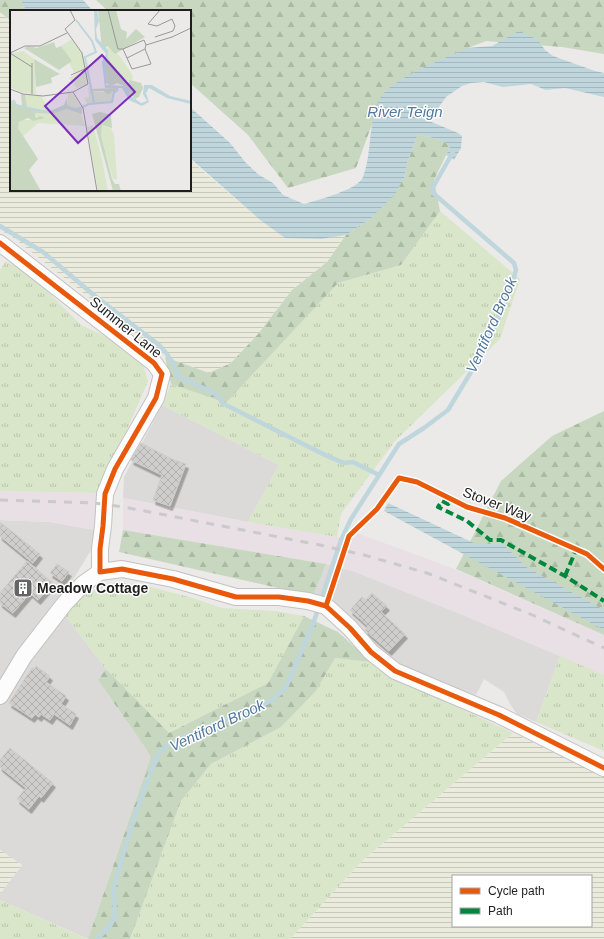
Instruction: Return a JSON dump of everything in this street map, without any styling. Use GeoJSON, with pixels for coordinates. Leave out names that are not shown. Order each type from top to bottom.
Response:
{"type":"FeatureCollection","features":[{"type":"Feature","properties":{"kind":"street","name":"Summer Lane"},"geometry":{"type":"LineString","coordinates":[[0,243],[154,363],[162,374],[156,398],[115,469],[105,494],[100,549],[100,572]]}},
{"type":"Feature","properties":{"kind":"street"},"geometry":{"type":"LineString","coordinates":[[0,696],[24,656],[82,584],[100,572],[122,569],[173,580],[236,598],[280,597],[326,606],[350,628],[371,652],[396,671],[499,715],[604,768]]}},
{"type":"Feature","properties":{"kind":"shaded area"},"geometry":{"type":"Polygon","coordinates":[[[0,12],[10,20],[10,191],[191,191],[191,161],[259,219],[321,239],[346,235],[327,262],[292,290],[258,334],[231,363],[209,373],[165,357],[11,236],[0,230],[0,12]]]}},
{"type":"Feature","properties":{"kind":"shaded area"},"geometry":{"type":"Polygon","coordinates":[[[162,405],[279,465],[248,522],[123,498],[124,477],[162,405]]]}},
{"type":"Feature","properties":{"kind":"shaded area"},"geometry":{"type":"Polygon","coordinates":[[[0,491],[100,493],[95,530],[50,522],[0,520],[0,491]]]}},
{"type":"Feature","properties":{"kind":"shaded area"},"geometry":{"type":"Polygon","coordinates":[[[123,498],[349,540],[357,533],[452,568],[604,635],[604,675],[468,617],[353,571],[326,564],[123,530],[123,498]]]}},
{"type":"Feature","properties":{"kind":"shaded area"},"geometry":{"type":"Polygon","coordinates":[[[0,520],[50,522],[95,530],[93,547],[56,607],[64,614],[106,669],[98,680],[151,756],[88,939],[0,900],[0,894],[22,865],[0,850],[0,520]]]}},
{"type":"Feature","properties":{"kind":"shaded area"},"geometry":{"type":"Polygon","coordinates":[[[326,564],[353,571],[560,656],[536,722],[517,714],[504,692],[484,679],[476,695],[394,664],[362,636],[341,609],[313,596],[326,564]]]}},
{"type":"Feature","properties":{"kind":"shaded area"},"geometry":{"type":"Polygon","coordinates":[[[513,733],[604,777],[604,939],[290,939],[362,861],[513,733]]]}},
{"type":"Feature","properties":{"kind":"shaded area"},"geometry":{"type":"Polygon","coordinates":[[[0,850],[22,865],[0,894],[0,850]]]}},
{"type":"Feature","properties":{"kind":"green space"},"geometry":{"type":"Polygon","coordinates":[[[0,0],[21,0],[27,10],[10,10],[10,20],[0,12],[0,0]]]}},
{"type":"Feature","properties":{"kind":"green space"},"geometry":{"type":"Polygon","coordinates":[[[96,0],[604,0],[604,54],[562,47],[486,41],[468,48],[383,94],[356,168],[288,188],[248,135],[191,84],[191,10],[107,10],[96,0]]]}},
{"type":"Feature","properties":{"kind":"green space"},"geometry":{"type":"Polygon","coordinates":[[[418,134],[444,141],[450,147],[434,180],[440,211],[401,265],[338,283],[226,403],[171,384],[165,357],[209,373],[231,363],[258,334],[292,290],[327,262],[346,235],[370,219],[404,178],[408,160],[418,134]]]}},
{"type":"Feature","properties":{"kind":"green space"},"geometry":{"type":"Polygon","coordinates":[[[440,211],[520,279],[500,339],[395,441],[341,514],[337,537],[248,522],[279,465],[162,405],[171,384],[226,403],[338,283],[401,265],[440,211]]]}},
{"type":"Feature","properties":{"kind":"green space"},"geometry":{"type":"Polygon","coordinates":[[[6,261],[22,270],[46,290],[81,325],[111,339],[143,365],[148,381],[100,493],[0,491],[0,270],[6,261]]]}},
{"type":"Feature","properties":{"kind":"green space"},"geometry":{"type":"Polygon","coordinates":[[[604,411],[604,635],[456,569],[501,481],[552,436],[604,411]]]}},
{"type":"Feature","properties":{"kind":"green space"},"geometry":{"type":"Polygon","coordinates":[[[123,530],[326,564],[313,596],[119,552],[123,530]]]}},
{"type":"Feature","properties":{"kind":"green space"},"geometry":{"type":"Polygon","coordinates":[[[119,582],[151,587],[193,598],[222,608],[275,611],[304,616],[268,683],[169,733],[106,669],[64,614],[82,597],[99,587],[119,582]]]}},
{"type":"Feature","properties":{"kind":"green space"},"geometry":{"type":"Polygon","coordinates":[[[304,616],[338,632],[371,662],[335,658],[316,691],[281,727],[211,764],[181,801],[130,939],[88,939],[151,756],[98,680],[106,669],[169,733],[268,683],[304,616]]]}},
{"type":"Feature","properties":{"kind":"green space"},"geometry":{"type":"Polygon","coordinates":[[[560,656],[604,675],[604,751],[536,722],[560,656]]]}},
{"type":"Feature","properties":{"kind":"green space"},"geometry":{"type":"Polygon","coordinates":[[[335,658],[371,662],[390,676],[513,733],[362,861],[290,939],[130,939],[181,801],[211,764],[281,727],[316,691],[335,658]]]}},
{"type":"Feature","properties":{"kind":"green space"},"geometry":{"type":"Polygon","coordinates":[[[0,900],[87,939],[0,939],[0,900]]]}},
{"type":"Feature","properties":{"kind":"water"},"geometry":{"type":"Polygon","coordinates":[[[21,0],[83,0],[92,10],[27,10],[21,0]]]}},
{"type":"Feature","properties":{"kind":"water","name":"River Teign"},"geometry":{"type":"Polygon","coordinates":[[[519,31],[538,40],[545,50],[553,56],[604,73],[604,97],[565,88],[546,90],[531,84],[503,87],[484,82],[471,83],[462,86],[446,97],[429,121],[462,136],[461,148],[454,160],[446,155],[450,147],[444,141],[418,134],[408,160],[404,178],[395,194],[370,219],[346,235],[321,239],[285,238],[259,219],[191,159],[191,108],[230,143],[246,163],[259,175],[273,183],[283,195],[304,204],[336,194],[354,186],[360,182],[363,177],[367,163],[373,119],[379,100],[390,87],[421,69],[463,50],[468,48],[492,46],[519,31]]]}},
{"type":"Feature","properties":{"kind":"water"},"geometry":{"type":"Polygon","coordinates":[[[388,503],[476,544],[503,544],[526,567],[604,610],[604,630],[384,511],[388,503]]]}},
{"type":"Feature","properties":{"kind":"building"},"geometry":{"type":"Polygon","coordinates":[[[141,443],[172,459],[186,464],[170,506],[153,500],[162,475],[131,460],[141,443]]]}},
{"type":"Feature","properties":{"kind":"building"},"geometry":{"type":"Polygon","coordinates":[[[0,522],[40,554],[33,563],[0,536],[0,522]]]}},
{"type":"Feature","properties":{"kind":"building","name":"Meadow Cottage"},"geometry":{"type":"Polygon","coordinates":[[[27,561],[53,583],[38,600],[30,593],[13,613],[0,603],[0,593],[27,561]]]}},
{"type":"Feature","properties":{"kind":"building"},"geometry":{"type":"Polygon","coordinates":[[[57,564],[69,572],[62,581],[50,573],[57,564]]]}},
{"type":"Feature","properties":{"kind":"building"},"geometry":{"type":"Polygon","coordinates":[[[372,593],[387,606],[381,612],[405,634],[389,651],[365,630],[368,626],[350,610],[362,597],[366,600],[372,593]]]}},
{"type":"Feature","properties":{"kind":"building"},"geometry":{"type":"Polygon","coordinates":[[[36,666],[50,676],[46,682],[66,696],[61,704],[76,714],[70,725],[54,714],[50,720],[41,714],[39,717],[35,714],[32,718],[9,703],[32,668],[35,669],[36,666]]]}},
{"type":"Feature","properties":{"kind":"building"},"geometry":{"type":"Polygon","coordinates":[[[10,748],[53,783],[41,798],[39,796],[29,809],[17,799],[26,788],[0,767],[0,760],[10,748]]]}},
{"type":"Feature","properties":{"kind":"waterway","name":"Ventiford Brook"},"geometry":{"type":"LineString","coordinates":[[97,939],[110,926],[115,915],[114,887],[131,827],[159,753],[170,743],[259,707],[275,698],[286,687],[313,624],[341,540],[351,519],[399,444],[448,410],[480,357],[499,317],[510,291],[516,270],[514,263],[433,193],[432,189],[453,152]]}},
{"type":"Feature","properties":{"kind":"waterway"},"geometry":{"type":"LineString","coordinates":[[0,226],[43,252],[95,296],[159,345],[171,359],[178,376],[212,392],[219,397],[222,403],[327,456],[344,463],[353,462],[379,475]]}},
{"type":"Feature","properties":{"kind":"railway"},"geometry":{"type":"LineString","coordinates":[[0,500],[94,503],[124,507],[364,555],[427,573],[530,614],[604,648]]}},
{"type":"Feature","properties":{"kind":"marked path"},"geometry":{"type":"LineString","coordinates":[[449,503],[448,504],[442,501],[438,507],[467,521],[490,540],[501,540],[565,576],[604,601]]}},
{"type":"Feature","properties":{"kind":"marked path"},"geometry":{"type":"LineString","coordinates":[[565,576],[576,550]]}},
{"type":"Feature","properties":{"kind":"cycle path"},"geometry":{"type":"LineString","coordinates":[[0,243],[154,363],[162,374],[156,398],[115,469],[105,494],[100,549],[100,572],[122,569],[173,579],[236,597],[279,597],[308,601],[326,606],[350,628],[371,652],[395,671],[499,715],[604,768]]}},
{"type":"Feature","properties":{"kind":"cycle path","name":"Stover Way"},"geometry":{"type":"LineString","coordinates":[[326,606],[349,536],[377,509],[399,478],[417,482],[467,507],[505,518],[587,554],[604,569]]}},
{"type":"Feature","properties":{"kind":"place","name":"Meadow Cottage"},"geometry":{"type":"Point","coordinates":[23,588]}}]}
